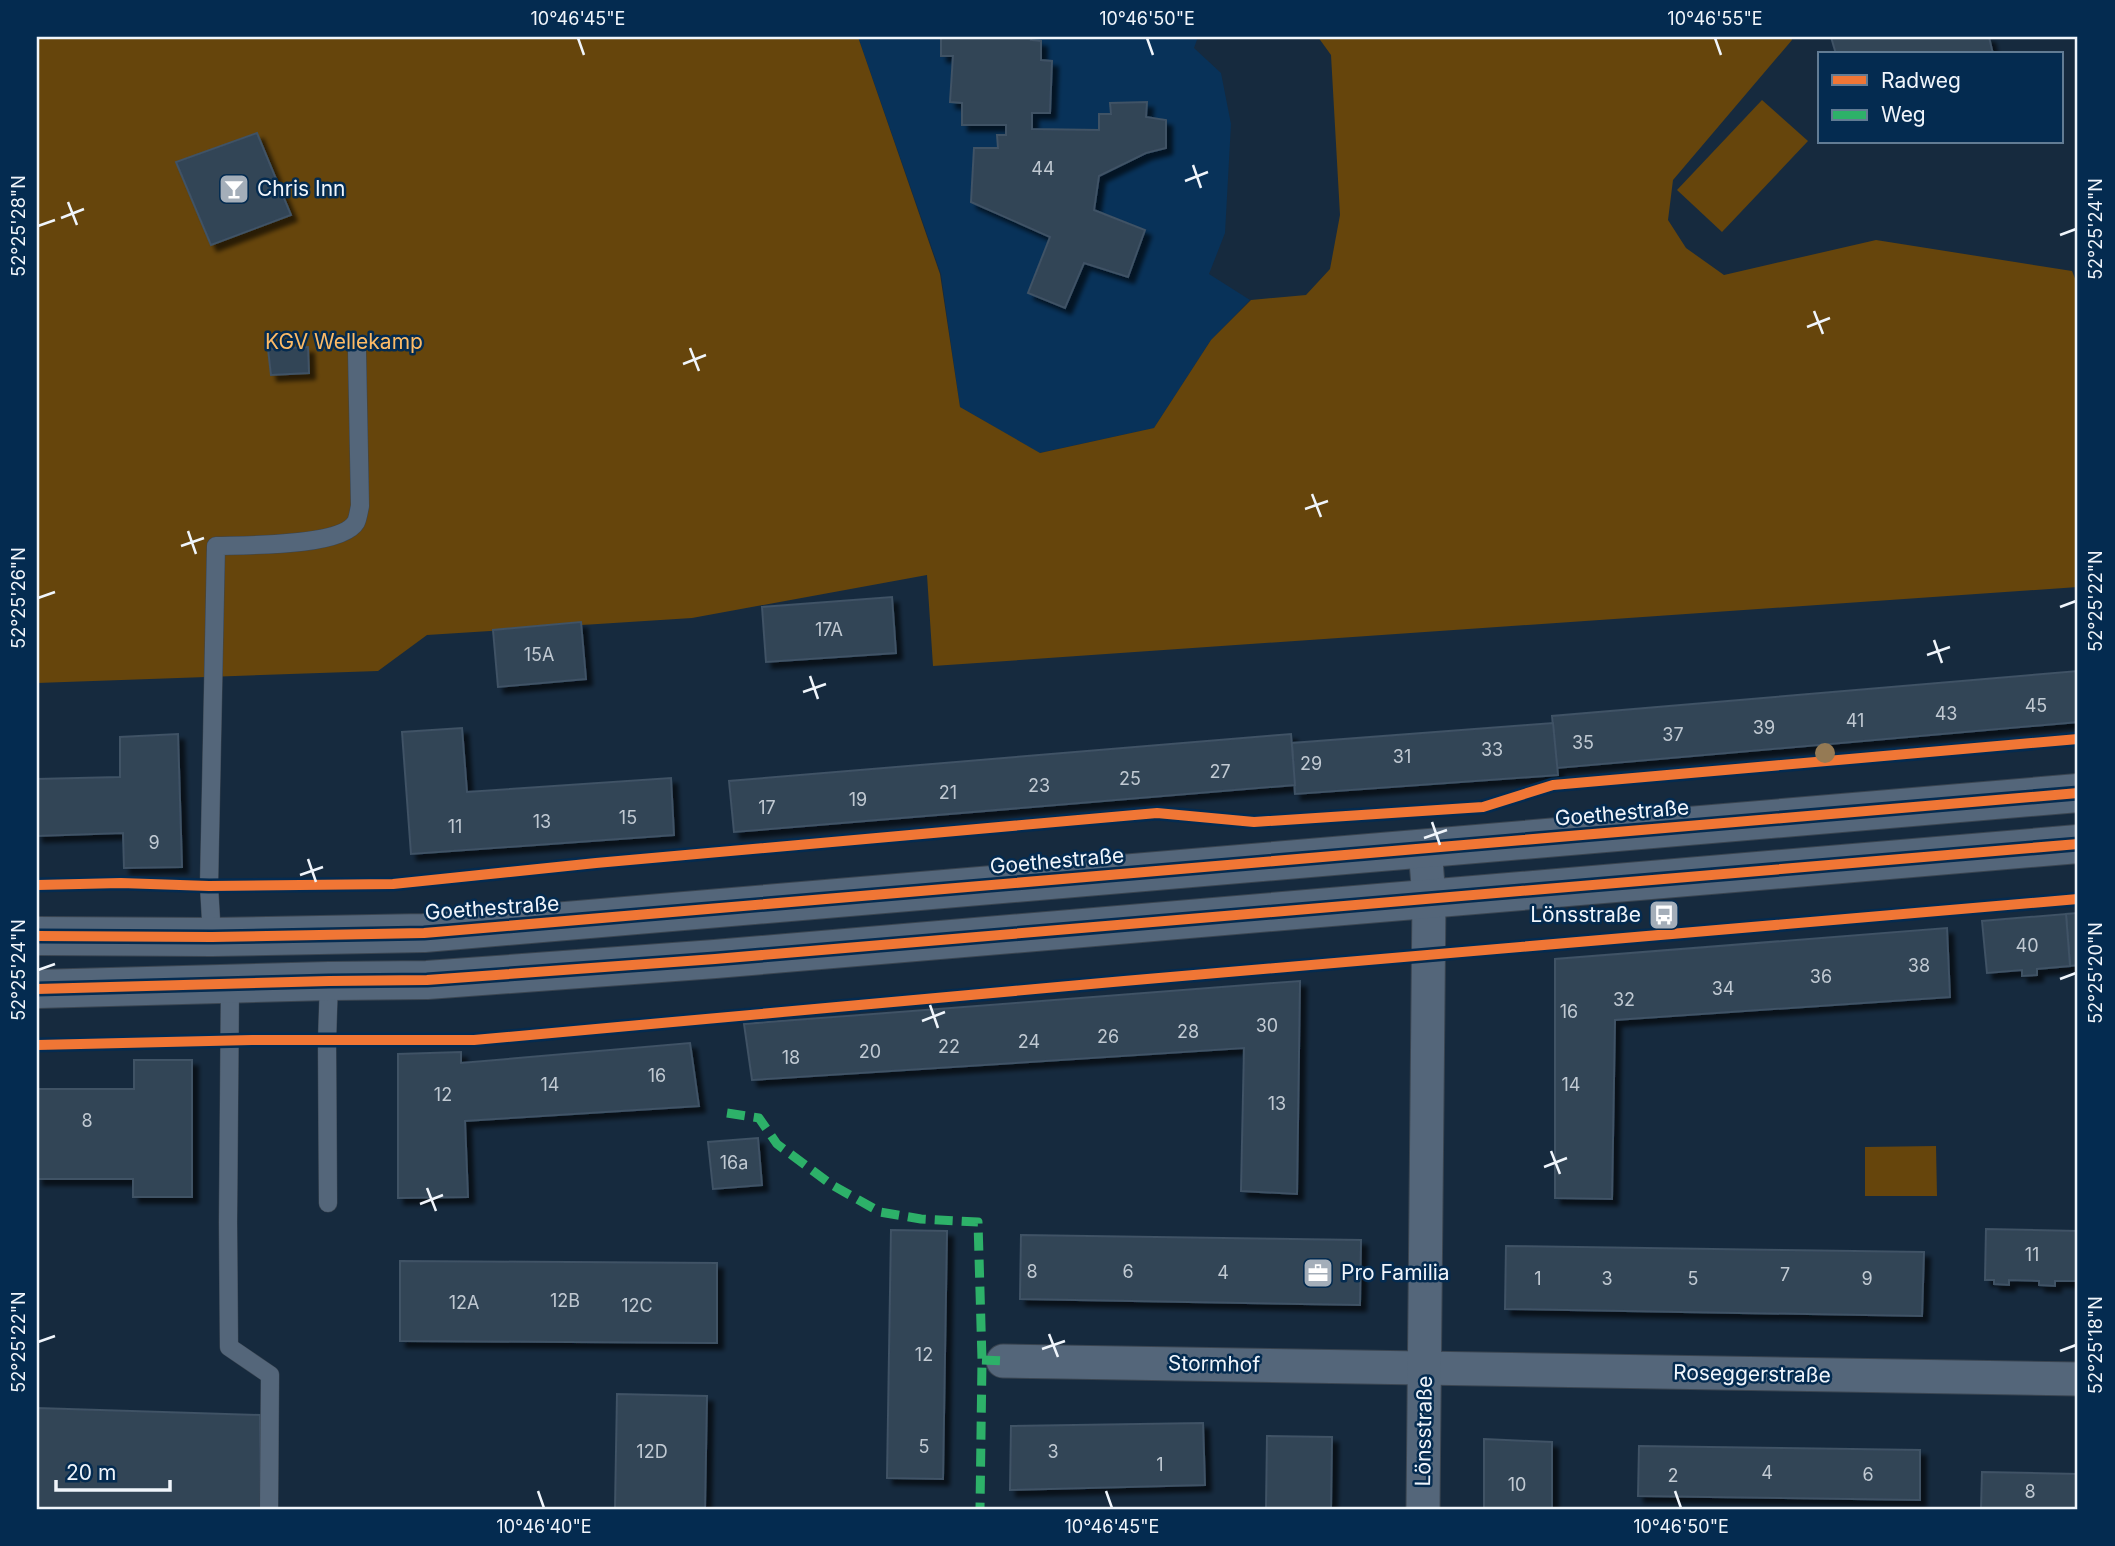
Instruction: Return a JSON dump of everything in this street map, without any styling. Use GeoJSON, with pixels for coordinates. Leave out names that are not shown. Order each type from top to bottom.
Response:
{"type":"FeatureCollection","features":[{"type":"Feature","properties":{"kind":"street","name":"Goethestraße"},"geometry":{"type":"LineString","coordinates":[[37,936],[212,937],[424,933],[2078,793]]}},
{"type":"Feature","properties":{"kind":"street"},"geometry":{"type":"LineString","coordinates":[[37,989],[427,980],[687,961],[2078,844]]}},
{"type":"Feature","properties":{"kind":"street","name":"Lönsstraße"},"geometry":{"type":"LineString","coordinates":[[1423,1509],[1429,897],[1425,849]]}},
{"type":"Feature","properties":{"kind":"street","name":"Stormhof"},"geometry":{"type":"LineString","coordinates":[[1003,1361],[1425,1368]]}},
{"type":"Feature","properties":{"kind":"street","name":"Roseggerstraße"},"geometry":{"type":"LineString","coordinates":[[1425,1368],[2078,1379]]}},
{"type":"Feature","properties":{"kind":"lane"},"geometry":{"type":"LineString","coordinates":[[212,937],[209,886],[216,546],[317,540],[340,535],[356,523],[360,506],[357,352]]}},
{"type":"Feature","properties":{"kind":"lane"},"geometry":{"type":"LineString","coordinates":[[328,1203],[329,981]]}},
{"type":"Feature","properties":{"kind":"lane"},"geometry":{"type":"LineString","coordinates":[[230,985],[229,1347],[270,1376],[269,1509]]}},
{"type":"Feature","properties":{"kind":"shaded area"},"geometry":{"type":"Polygon","coordinates":[[[858,37],[1198,37],[1194,48],[1221,73],[1231,124],[1225,233],[1209,274],[1250,300],[1211,340],[1154,428],[1039,453],[960,407],[941,274],[858,37]]]}},
{"type":"Feature","properties":{"kind":"green space","name":"KGV Wellekamp"},"geometry":{"type":"Polygon","coordinates":[[[37,37],[858,37],[940,274],[960,407],[1040,453],[1154,428],[1211,340],[1251,300],[1306,295],[1330,269],[1340,215],[1331,55],[1318,37],[1791,37],[1792,40],[1673,180],[1668,220],[1686,248],[1724,275],[1876,240],[2072,271],[2078,286],[2078,587],[933,666],[927,575],[692,618],[427,635],[378,671],[37,683],[37,37]]]}},
{"type":"Feature","properties":{"kind":"green space"},"geometry":{"type":"Polygon","coordinates":[[[1762,100],[1808,141],[1722,232],[1677,190],[1762,100]]]}},
{"type":"Feature","properties":{"kind":"green space"},"geometry":{"type":"Polygon","coordinates":[[[1936,1146],[1937,1196],[1865,1196],[1865,1147],[1936,1146]]]}},
{"type":"Feature","properties":{"kind":"building"},"geometry":{"type":"Polygon","coordinates":[[[941,37],[1032,37],[1031,40],[1041,41],[1041,60],[1052,61],[1050,113],[1032,113],[1032,129],[1099,130],[1099,114],[1111,114],[1110,103],[1147,102],[1146,117],[1166,120],[1166,148],[1146,153],[1099,176],[1094,210],[1145,230],[1128,277],[1084,263],[1065,308],[1028,293],[1050,237],[971,202],[974,148],[998,148],[997,135],[1006,135],[1006,125],[962,125],[962,103],[950,102],[953,56],[941,56],[941,37]]]}},
{"type":"Feature","properties":{"kind":"building"},"geometry":{"type":"Polygon","coordinates":[[[1831,37],[1989,37],[1993,52],[1835,52],[1831,37]]]}},
{"type":"Feature","properties":{"kind":"building","name":"Chris Inn"},"geometry":{"type":"Polygon","coordinates":[[[257,133],[291,215],[211,245],[176,162],[257,133]]]}},
{"type":"Feature","properties":{"kind":"building"},"geometry":{"type":"Polygon","coordinates":[[[308,347],[309,373],[271,375],[268,349],[308,347]]]}},
{"type":"Feature","properties":{"kind":"building"},"geometry":{"type":"Polygon","coordinates":[[[892,597],[896,653],[766,662],[762,607],[892,597]]]}},
{"type":"Feature","properties":{"kind":"building"},"geometry":{"type":"Polygon","coordinates":[[[581,622],[586,679],[498,687],[493,630],[581,622]]]}},
{"type":"Feature","properties":{"kind":"building"},"geometry":{"type":"Polygon","coordinates":[[[2078,671],[2078,722],[1557,768],[1552,716],[2078,671]]]}},
{"type":"Feature","properties":{"kind":"building"},"geometry":{"type":"Polygon","coordinates":[[[1553,723],[1558,775],[1295,794],[1292,743],[1553,723]]]}},
{"type":"Feature","properties":{"kind":"building"},"geometry":{"type":"Polygon","coordinates":[[[462,728],[467,792],[671,778],[674,835],[411,854],[402,732],[462,728]]]}},
{"type":"Feature","properties":{"kind":"building"},"geometry":{"type":"Polygon","coordinates":[[[178,734],[182,867],[124,868],[123,833],[37,836],[37,779],[120,777],[120,737],[178,734]]]}},
{"type":"Feature","properties":{"kind":"building"},"geometry":{"type":"Polygon","coordinates":[[[1291,734],[1295,785],[734,832],[729,781],[1291,734]]]}},
{"type":"Feature","properties":{"kind":"building"},"geometry":{"type":"Polygon","coordinates":[[[2078,913],[2078,965],[2070,966],[2066,914],[2078,913]]]}},
{"type":"Feature","properties":{"kind":"building"},"geometry":{"type":"Polygon","coordinates":[[[2066,914],[2070,966],[2037,969],[2037,975],[2022,976],[2022,970],[1987,973],[1982,921],[2066,914]]]}},
{"type":"Feature","properties":{"kind":"building"},"geometry":{"type":"Polygon","coordinates":[[[1947,928],[1950,997],[1615,1020],[1612,1199],[1555,1198],[1555,959],[1947,928]]]}},
{"type":"Feature","properties":{"kind":"building"},"geometry":{"type":"Polygon","coordinates":[[[1300,981],[1297,1194],[1241,1191],[1244,1048],[752,1080],[744,1024],[1300,981]]]}},
{"type":"Feature","properties":{"kind":"building"},"geometry":{"type":"Polygon","coordinates":[[[690,1043],[699,1106],[465,1121],[468,1197],[398,1198],[398,1054],[461,1052],[461,1063],[690,1043]]]}},
{"type":"Feature","properties":{"kind":"building"},"geometry":{"type":"Polygon","coordinates":[[[134,1060],[192,1060],[192,1197],[133,1197],[133,1179],[37,1179],[37,1089],[134,1089],[134,1060]]]}},
{"type":"Feature","properties":{"kind":"building"},"geometry":{"type":"Polygon","coordinates":[[[758,1138],[762,1185],[713,1189],[708,1142],[758,1138]]]}},
{"type":"Feature","properties":{"kind":"building"},"geometry":{"type":"Polygon","coordinates":[[[1986,1229],[2078,1231],[2078,1281],[2055,1281],[2055,1286],[2039,1285],[2039,1281],[2009,1280],[2009,1285],[1985,1280],[1986,1229]]]}},
{"type":"Feature","properties":{"kind":"building"},"geometry":{"type":"Polygon","coordinates":[[[891,1230],[947,1231],[943,1479],[887,1478],[891,1230]]]}},
{"type":"Feature","properties":{"kind":"building"},"geometry":{"type":"Polygon","coordinates":[[[1021,1235],[1361,1240],[1360,1305],[1020,1299],[1021,1235]]]}},
{"type":"Feature","properties":{"kind":"building"},"geometry":{"type":"Polygon","coordinates":[[[1506,1246],[1924,1252],[1922,1316],[1505,1309],[1506,1246]]]}},
{"type":"Feature","properties":{"kind":"building"},"geometry":{"type":"Polygon","coordinates":[[[400,1261],[717,1263],[717,1343],[400,1341],[400,1261]]]}},
{"type":"Feature","properties":{"kind":"building"},"geometry":{"type":"Polygon","coordinates":[[[617,1394],[707,1396],[705,1509],[615,1509],[617,1394]]]}},
{"type":"Feature","properties":{"kind":"building"},"geometry":{"type":"Polygon","coordinates":[[[37,1408],[260,1415],[261,1509],[37,1509],[37,1408]]]}},
{"type":"Feature","properties":{"kind":"building"},"geometry":{"type":"Polygon","coordinates":[[[1203,1423],[1205,1485],[1010,1490],[1011,1426],[1203,1423]]]}},
{"type":"Feature","properties":{"kind":"building"},"geometry":{"type":"Polygon","coordinates":[[[1267,1436],[1332,1437],[1331,1509],[1266,1509],[1267,1436]]]}},
{"type":"Feature","properties":{"kind":"building"},"geometry":{"type":"Polygon","coordinates":[[[1484,1439],[1552,1442],[1552,1509],[1484,1509],[1484,1439]]]}},
{"type":"Feature","properties":{"kind":"building"},"geometry":{"type":"Polygon","coordinates":[[[1639,1446],[1920,1450],[1920,1500],[1638,1496],[1639,1446]]]}},
{"type":"Feature","properties":{"kind":"building"},"geometry":{"type":"Polygon","coordinates":[[[1982,1472],[2078,1474],[2078,1509],[1981,1509],[1982,1472]]]}},
{"type":"Feature","properties":{"kind":"marked path"},"geometry":{"type":"LineString","coordinates":[[727,1113],[759,1118],[777,1144],[832,1185],[880,1212],[921,1219],[978,1222],[982,1360],[980,1509]]}},
{"type":"Feature","properties":{"kind":"marked path"},"geometry":{"type":"LineString","coordinates":[[982,1360],[1003,1361]]}},
{"type":"Feature","properties":{"kind":"cycle path"},"geometry":{"type":"LineString","coordinates":[[37,885],[393,884],[596,863],[1157,813],[1254,822],[1483,807],[1553,785],[2078,739]]}},
{"type":"Feature","properties":{"kind":"cycle path"},"geometry":{"type":"LineString","coordinates":[[37,936],[212,937],[424,933],[2078,793]]}},
{"type":"Feature","properties":{"kind":"cycle path"},"geometry":{"type":"LineString","coordinates":[[37,989],[427,980],[715,959],[2078,844]]}},
{"type":"Feature","properties":{"kind":"cycle path"},"geometry":{"type":"LineString","coordinates":[[37,1045],[252,1040],[474,1040],[2078,899]]}},
{"type":"Feature","properties":{"kind":"place","name":"Chris Inn"},"geometry":{"type":"Point","coordinates":[234,189]}},
{"type":"Feature","properties":{"kind":"place","name":"Lönsstraße"},"geometry":{"type":"Point","coordinates":[1664,915]}},
{"type":"Feature","properties":{"kind":"place","name":"Pro Familia"},"geometry":{"type":"Point","coordinates":[1318,1273]}}]}
